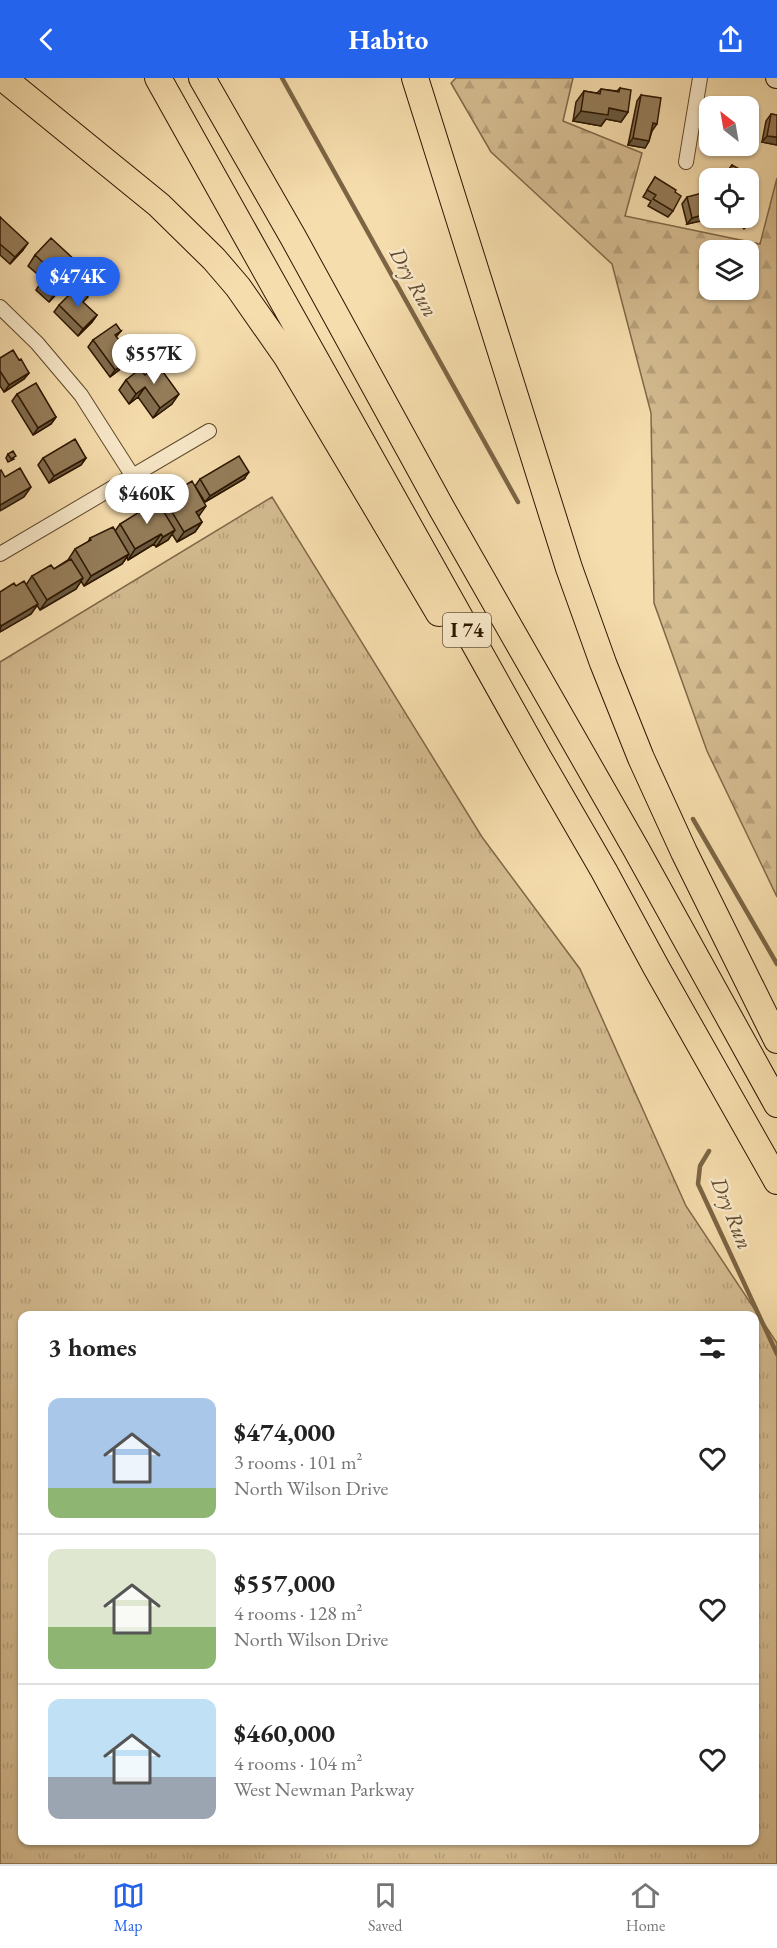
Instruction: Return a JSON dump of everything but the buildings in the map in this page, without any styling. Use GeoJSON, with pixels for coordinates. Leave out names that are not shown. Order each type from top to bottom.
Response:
{"type":"FeatureCollection","features":[{"type":"Feature","properties":{"kind":"highway"},"geometry":{"type":"LineString","coordinates":[[3,78],[159,205],[214,259],[249,300],[287,357],[390,533],[592,859],[656,967]]}},
{"type":"Feature","properties":{"kind":"highway","name":"I 74"},"geometry":{"type":"LineString","coordinates":[[158,78],[777,1181]]}},
{"type":"Feature","properties":{"kind":"highway","name":"I 74"},"geometry":{"type":"LineString","coordinates":[[202,78],[777,1104]]}},
{"type":"Feature","properties":{"kind":"highway"},"geometry":{"type":"LineString","coordinates":[[420,85],[569,568],[607,674],[641,758],[684,852],[777,1040]]}},
{"type":"Feature","properties":{"kind":"street"},"geometry":{"type":"LineString","coordinates":[[686,162],[700,78]]}},
{"type":"Feature","properties":{"kind":"street"},"geometry":{"type":"LineString","coordinates":[[0,307],[37,343],[81,395],[132,475]]}},
{"type":"Feature","properties":{"kind":"street"},"geometry":{"type":"LineString","coordinates":[[0,554],[208,431]]}},
{"type":"Feature","properties":{"kind":"green space"},"geometry":{"type":"Polygon","coordinates":[[[456,78],[573,78],[563,121],[642,153],[625,216],[741,240],[699,240],[699,300],[759,300],[759,244],[777,178],[777,897],[707,751],[654,603],[651,413],[612,264],[491,152],[451,83],[456,78]]]}},
{"type":"Feature","properties":{"kind":"green space"},"geometry":{"type":"Polygon","coordinates":[[[272,497],[482,837],[580,969],[686,1206],[756,1311],[18,1311],[18,1845],[759,1845],[759,1316],[777,1343],[777,1864],[0,1864],[0,662],[272,497]]]}},
{"type":"Feature","properties":{"kind":"waterway","name":"Dry Run"},"geometry":{"type":"LineString","coordinates":[[282,78],[518,502]]}},
{"type":"Feature","properties":{"kind":"waterway","name":"Dry Run"},"geometry":{"type":"LineString","coordinates":[[693,819],[777,964]]}},
{"type":"Feature","properties":{"kind":"waterway","name":"Dry Run"},"geometry":{"type":"LineString","coordinates":[[709,1151],[700,1166],[698,1184],[757,1311]]}},
{"type":"Feature","properties":{"kind":"waterway","name":"Dry Run"},"geometry":{"type":"LineString","coordinates":[[759,1315],[777,1354]]}}]}
